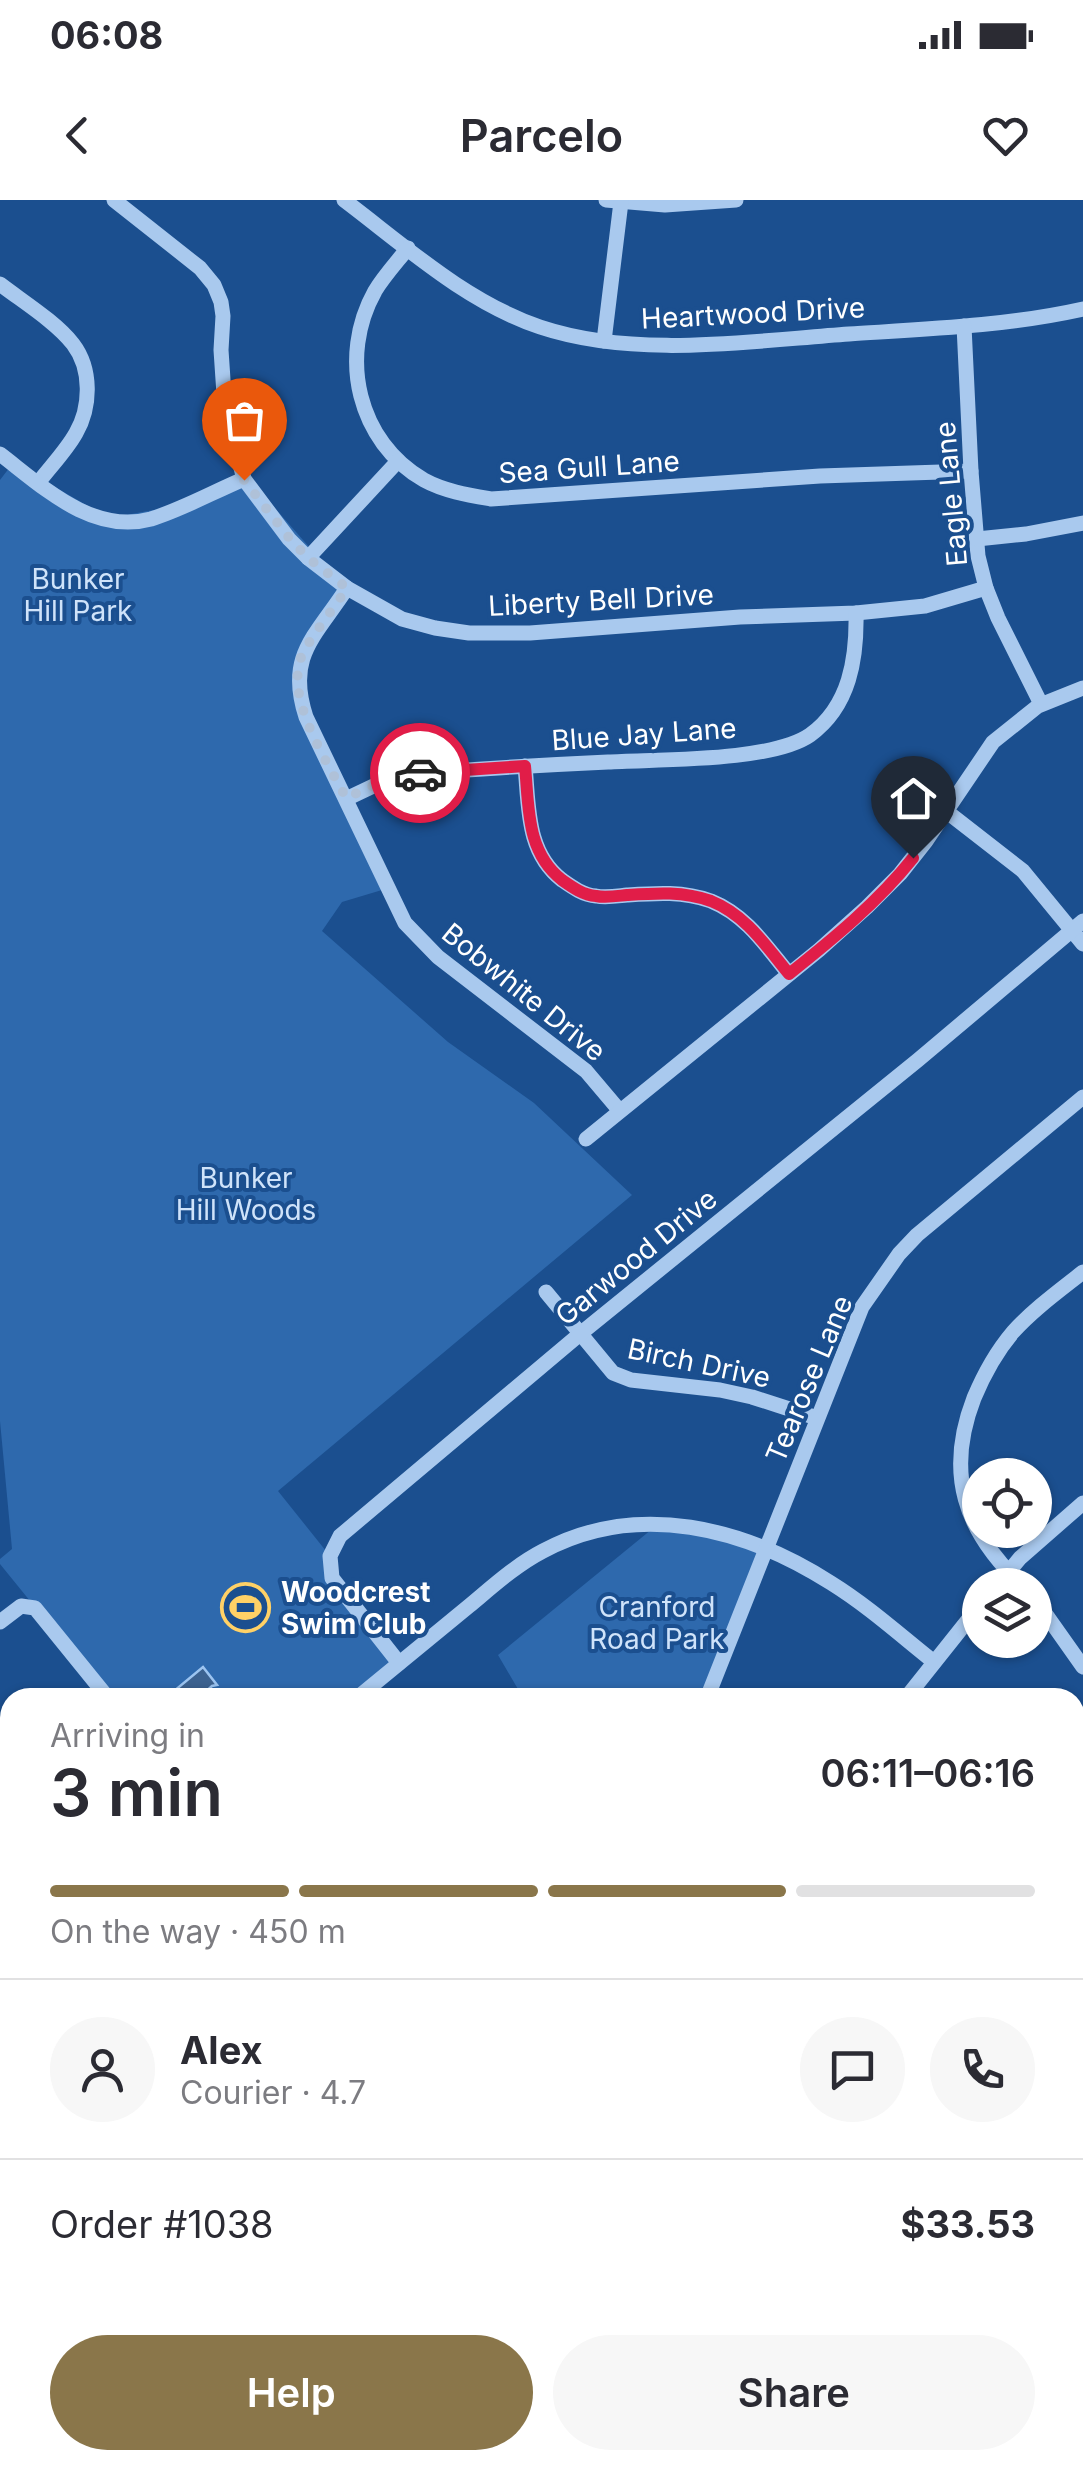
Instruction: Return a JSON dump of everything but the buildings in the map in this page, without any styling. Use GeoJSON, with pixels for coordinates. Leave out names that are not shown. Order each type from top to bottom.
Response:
{"type":"FeatureCollection","features":[{"type":"Feature","properties":{"kind":"street","name":"Liberty Bell Drive"},"geometry":{"type":"LineString","coordinates":[[114,200],[200,268],[222,302],[225,409],[244,480],[308,558],[347,588],[402,619],[469,633],[530,632],[856,613],[924,606],[986,588]]}},
{"type":"Feature","properties":{"kind":"street","name":"Heartwood Drive"},"geometry":{"type":"LineString","coordinates":[[344,200],[472,296],[543,328],[604,341],[737,342],[964,326],[1052,316],[1083,308]]}},
{"type":"Feature","properties":{"kind":"street"},"geometry":{"type":"LineString","coordinates":[[604,341],[614,201],[665,205],[736,200]]}},
{"type":"Feature","properties":{"kind":"street","name":"Sea Gull Lane"},"geometry":{"type":"LineString","coordinates":[[408,248],[375,292],[362,325],[356,364],[362,406],[378,438],[398,461],[446,490],[491,499],[820,476],[971,472]]}},
{"type":"Feature","properties":{"kind":"street"},"geometry":{"type":"LineString","coordinates":[[0,284],[72,343],[86,376],[86,404],[77,432],[38,483]]}},
{"type":"Feature","properties":{"kind":"street","name":"Eagle Lane"},"geometry":{"type":"LineString","coordinates":[[964,326],[971,472],[986,588],[1041,704]]}},
{"type":"Feature","properties":{"kind":"street"},"geometry":{"type":"LineString","coordinates":[[0,454],[84,513],[102,519],[146,520],[244,480]]}},
{"type":"Feature","properties":{"kind":"street"},"geometry":{"type":"LineString","coordinates":[[308,558],[398,461]]}},
{"type":"Feature","properties":{"kind":"street"},"geometry":{"type":"LineString","coordinates":[[977,539],[1083,523]]}},
{"type":"Feature","properties":{"kind":"street","name":"Bobwhite Drive"},"geometry":{"type":"LineString","coordinates":[[347,588],[302,655],[298,674],[300,701],[405,923],[438,957],[586,1071],[619,1110]]}},
{"type":"Feature","properties":{"kind":"street","name":"Blue Jay Lane"},"geometry":{"type":"LineString","coordinates":[[346,798],[386,780],[411,774],[778,750],[796,743],[824,723],[846,688],[857,646],[856,613]]}},
{"type":"Feature","properties":{"kind":"street"},"geometry":{"type":"LineString","coordinates":[[586,1139],[868,907],[900,874],[992,742],[1041,704],[1083,688]]}},
{"type":"Feature","properties":{"kind":"street"},"geometry":{"type":"LineString","coordinates":[[525,766],[536,849],[556,875],[585,894],[599,897],[671,892],[714,902],[748,924],[789,974]]}},
{"type":"Feature","properties":{"kind":"street"},"geometry":{"type":"LineString","coordinates":[[946,811],[1023,872],[1077,925],[1083,944]]}},
{"type":"Feature","properties":{"kind":"street","name":"Garwood Drive"},"geometry":{"type":"LineString","coordinates":[[399,1663],[333,1581],[329,1562],[334,1544],[343,1534],[1077,925]]}},
{"type":"Feature","properties":{"kind":"street","name":"Tearose Lane"},"geometry":{"type":"LineString","coordinates":[[711,1688],[862,1307],[916,1235],[1083,1096]]}},
{"type":"Feature","properties":{"kind":"street"},"geometry":{"type":"LineString","coordinates":[[997,1568],[972,1520],[961,1485],[964,1424],[984,1374],[1013,1332],[1083,1272]]}},
{"type":"Feature","properties":{"kind":"street","name":"Birch Drive"},"geometry":{"type":"LineString","coordinates":[[546,1292],[613,1373],[631,1380],[752,1397],[817,1418]]}},
{"type":"Feature","properties":{"kind":"street"},"geometry":{"type":"LineString","coordinates":[[1012,1568],[1083,1502]]}},
{"type":"Feature","properties":{"kind":"street"},"geometry":{"type":"LineString","coordinates":[[370,1688],[520,1564],[565,1541],[610,1526],[631,1524],[705,1530],[767,1549],[844,1592],[934,1662]]}},
{"type":"Feature","properties":{"kind":"street"},"geometry":{"type":"LineString","coordinates":[[0,1622],[23,1606],[32,1606],[100,1688]]}},
{"type":"Feature","properties":{"kind":"street"},"geometry":{"type":"LineString","coordinates":[[1052,1623],[1083,1667]]}},
{"type":"Feature","properties":{"kind":"street"},"geometry":{"type":"LineString","coordinates":[[914,1688],[962,1627]]}},
{"type":"Feature","properties":{"kind":"green space","name":"Bunker Hill Woods"},"geometry":{"type":"Polygon","coordinates":[[[13,463],[109,518],[204,501],[244,473],[348,591],[306,657],[300,701],[392,887],[342,902],[322,931],[448,1042],[534,1103],[632,1195],[278,1491],[330,1556],[329,1569],[399,1663],[368,1688],[101,1688],[0,1564],[0,1559],[12,1549],[0,1421],[0,480],[13,463]]]}},
{"type":"Feature","properties":{"kind":"green space","name":"Cranford Road Park"},"geometry":{"type":"Polygon","coordinates":[[[657,1525],[767,1549],[711,1688],[517,1688],[498,1655],[657,1525]]]}},
{"type":"Feature","properties":{"kind":"shaded area"},"geometry":{"type":"Polygon","coordinates":[[[203,1667],[217,1685],[210,1688],[178,1688],[203,1667]]]}},
{"type":"Feature","properties":{"kind":"way so far"},"geometry":{"type":"LineString","coordinates":[[244,480],[308,558],[347,588],[302,655],[298,674],[306,717],[346,798],[386,780],[420,773]]}},
{"type":"Feature","properties":{"kind":"place","name":"Woodcrest Swim Club"},"geometry":{"type":"Point","coordinates":[246,1608]}},
{"type":"Feature","properties":{"kind":"route"},"geometry":{"type":"LineString","coordinates":[[420,773],[525,766],[536,849],[556,875],[585,894],[599,897],[671,892],[714,902],[748,924],[789,974],[868,907],[913,858]]}},
{"type":"Feature","properties":{"kind":"park label","name":"Bunker Hill Park"},"geometry":{"type":"Point","coordinates":[78,595]}}]}
